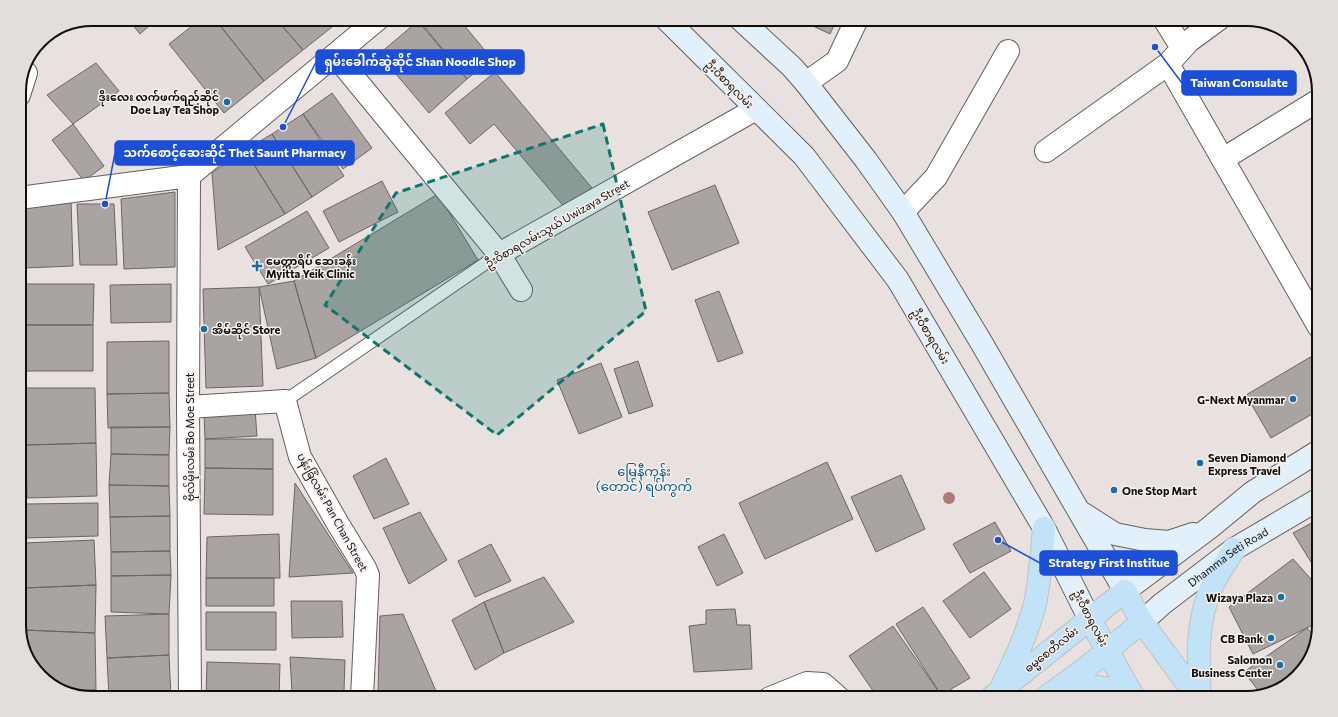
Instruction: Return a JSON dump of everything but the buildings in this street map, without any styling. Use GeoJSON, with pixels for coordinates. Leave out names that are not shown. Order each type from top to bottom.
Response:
{"type":"FeatureCollection","features":[{"type":"Feature","properties":{"kind":"main road","name":"ဦးဝီစာရလမ်း"},"geometry":{"type":"LineString","coordinates":[[673,26],[804,156],[898,280],[1044,528],[1090,618],[1131,691]]}},
{"type":"Feature","properties":{"kind":"main road"},"geometry":{"type":"LineString","coordinates":[[748,26],[792,67],[806,83],[866,160],[903,212],[981,342],[1142,622],[1194,691]]}},
{"type":"Feature","properties":{"kind":"main road"},"geometry":{"type":"LineString","coordinates":[[1077,510],[1115,534],[1145,540],[1169,542],[1208,529],[1253,492],[1312,455]]}},
{"type":"Feature","properties":{"kind":"main road","name":"Dhamma Seti Road"},"geometry":{"type":"LineString","coordinates":[[1142,622],[1162,604],[1234,549],[1312,503]]}},
{"type":"Feature","properties":{"kind":"main road"},"geometry":{"type":"LineString","coordinates":[[997,691],[1018,655],[1035,605],[1044,528]]}},
{"type":"Feature","properties":{"kind":"main road","name":"ဓမ္မစေတီလမ်း"},"geometry":{"type":"LineString","coordinates":[[1000,691],[1090,618],[1208,529]]}},
{"type":"Feature","properties":{"kind":"main road"},"geometry":{"type":"LineString","coordinates":[[1199,691],[1198,658],[1205,605],[1212,586],[1234,549]]}},
{"type":"Feature","properties":{"kind":"main road"},"geometry":{"type":"LineString","coordinates":[[1053,691],[1086,668],[1142,622]]}},
{"type":"Feature","properties":{"kind":"main road"},"geometry":{"type":"LineString","coordinates":[[1068,691],[1089,686],[1118,691]]}},
{"type":"Feature","properties":{"kind":"street"},"geometry":{"type":"LineString","coordinates":[[26,197],[189,176],[370,26]]}},
{"type":"Feature","properties":{"kind":"street"},"geometry":{"type":"LineString","coordinates":[[806,83],[837,61],[854,26]]}},
{"type":"Feature","properties":{"kind":"street"},"geometry":{"type":"LineString","coordinates":[[1166,26],[1175,56],[1223,159],[1312,315]]}},
{"type":"Feature","properties":{"kind":"street"},"geometry":{"type":"LineString","coordinates":[[1046,151],[1175,56],[1190,41],[1210,26]]}},
{"type":"Feature","properties":{"kind":"street"},"geometry":{"type":"LineString","coordinates":[[903,212],[936,177],[1008,51]]}},
{"type":"Feature","properties":{"kind":"street"},"geometry":{"type":"LineString","coordinates":[[335,55],[500,254],[521,290]]}},
{"type":"Feature","properties":{"kind":"street"},"geometry":{"type":"LineString","coordinates":[[1223,159],[1312,104]]}},
{"type":"Feature","properties":{"kind":"street","name":"ဦးဝိစာရလမ်းသွယ် Uwizaya Street"},"geometry":{"type":"LineString","coordinates":[[500,254],[756,109]]}},
{"type":"Feature","properties":{"kind":"street","name":"ဗိုလ်မိုးလမ်း Bo Moe Street"},"geometry":{"type":"LineString","coordinates":[[189,176],[188,407],[190,691]]}},
{"type":"Feature","properties":{"kind":"street"},"geometry":{"type":"LineString","coordinates":[[188,407],[285,401]]}},
{"type":"Feature","properties":{"kind":"street","name":"ပန်းခြံလမ်း Pan Chan Street"},"geometry":{"type":"LineString","coordinates":[[285,401],[300,456],[368,575],[362,691]]}},
{"type":"Feature","properties":{"kind":"street"},"geometry":{"type":"LineString","coordinates":[[787,691],[807,683],[823,684],[831,691]]}},
{"type":"Feature","properties":{"kind":"lane","name":"ဦးဝိစာရလမ်းသွယ် Uwizaya Street"},"geometry":{"type":"LineString","coordinates":[[285,401],[500,254]]}},
{"type":"Feature","properties":{"kind":"highlighted area"},"geometry":{"type":"Polygon","coordinates":[[[603,124],[646,311],[497,435],[325,305],[396,193],[603,124]]]}},
{"type":"Feature","properties":{"kind":"place","name":"Taiwan Consulate"},"geometry":{"type":"Point","coordinates":[1155,47]}},
{"type":"Feature","properties":{"kind":"place","name":"ဒိုးလေး လက်ဖက်ရည်ဆိုင် Doe Lay Tea Shop"},"geometry":{"type":"Point","coordinates":[227,102]}},
{"type":"Feature","properties":{"kind":"place","name":"ရှမ်းခေါက်ဆွဲဆိုင် Shan Noodle Shop"},"geometry":{"type":"Point","coordinates":[283,127]}},
{"type":"Feature","properties":{"kind":"place","name":"သက်စောင့်ဆေးဆိုင် Thet Saunt Pharmacy"},"geometry":{"type":"Point","coordinates":[105,204]}},
{"type":"Feature","properties":{"kind":"place","name":"မေတ္တာရိပ် ဆေးခန်း Myitta Yeik Clinic"},"geometry":{"type":"Point","coordinates":[257,266]}},
{"type":"Feature","properties":{"kind":"place","name":"အိမ်ဆိုင် Store"},"geometry":{"type":"Point","coordinates":[204,329]}},
{"type":"Feature","properties":{"kind":"place","name":"G-Next Myanmar"},"geometry":{"type":"Point","coordinates":[1293,399]}},
{"type":"Feature","properties":{"kind":"place","name":"Seven Diamond Express Travel"},"geometry":{"type":"Point","coordinates":[1200,463]}},
{"type":"Feature","properties":{"kind":"place","name":"One Stop Mart"},"geometry":{"type":"Point","coordinates":[1114,490]}},
{"type":"Feature","properties":{"kind":"place","name":"Strategy First Institue"},"geometry":{"type":"Point","coordinates":[998,540]}},
{"type":"Feature","properties":{"kind":"place","name":"Wizaya Plaza"},"geometry":{"type":"Point","coordinates":[1281,597]}},
{"type":"Feature","properties":{"kind":"place","name":"CB Bank"},"geometry":{"type":"Point","coordinates":[1271,638]}},
{"type":"Feature","properties":{"kind":"place","name":"Salomon Business Center"},"geometry":{"type":"Point","coordinates":[1280,665]}},
{"type":"Feature","properties":{"kind":"district","name":"မြေနီကုန်း (တောင်) ရပ်ကွက်"},"geometry":{"type":"Point","coordinates":[644,478]}}]}
